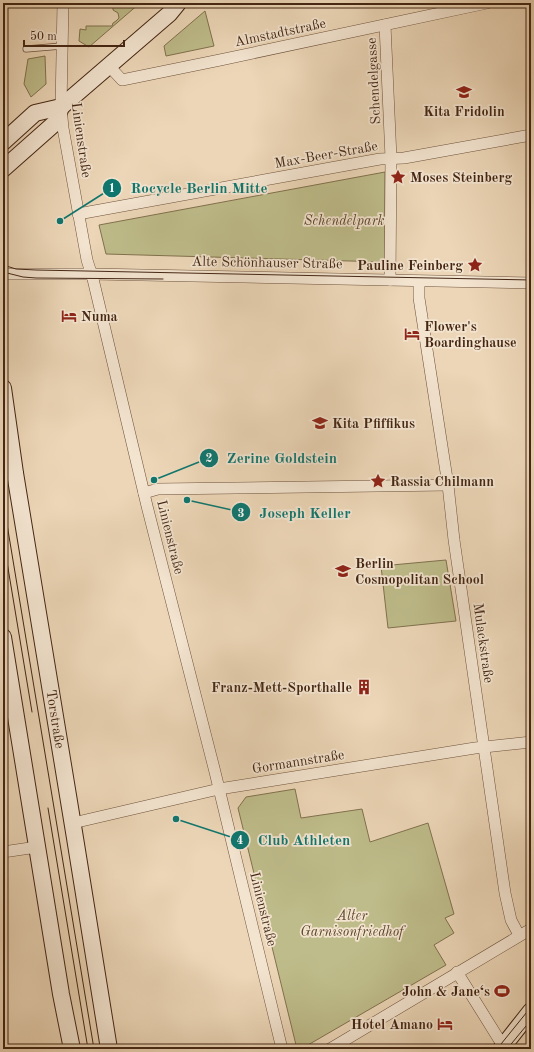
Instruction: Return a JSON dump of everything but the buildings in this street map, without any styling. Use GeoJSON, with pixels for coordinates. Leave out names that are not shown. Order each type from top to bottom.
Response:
{"type":"FeatureCollection","features":[{"type":"Feature","properties":{"kind":"main road"},"geometry":{"type":"LineString","coordinates":[[3,142],[35,113],[61,107],[173,8],[186,3]]}},
{"type":"Feature","properties":{"kind":"main road"},"geometry":{"type":"LineString","coordinates":[[3,169],[55,123],[61,107]]}},
{"type":"Feature","properties":{"kind":"main road","name":"Torstraße"},"geometry":{"type":"LineString","coordinates":[[3,388],[15,473],[109,1049]]}},
{"type":"Feature","properties":{"kind":"main road"},"geometry":{"type":"LineString","coordinates":[[3,637],[61,994],[72,1049]]}},
{"type":"Feature","properties":{"kind":"main road"},"geometry":{"type":"LineString","coordinates":[[503,1048],[531,1011]]}},
{"type":"Feature","properties":{"kind":"street","name":"Linienstraße"},"geometry":{"type":"LineString","coordinates":[[63,3],[61,107],[63,128],[87,260],[92,274],[144,493],[219,789],[282,1049]]}},
{"type":"Feature","properties":{"kind":"street","name":"Almstadtstraße"},"geometry":{"type":"LineString","coordinates":[[109,66],[122,80],[385,25],[454,7],[487,3]]}},
{"type":"Feature","properties":{"kind":"street","name":"Schendelgasse"},"geometry":{"type":"LineString","coordinates":[[385,25],[392,158],[390,280]]}},
{"type":"Feature","properties":{"kind":"street","name":"Max-Beer-Straße"},"geometry":{"type":"LineString","coordinates":[[78,214],[380,159],[404,158],[531,135]]}},
{"type":"Feature","properties":{"kind":"street","name":"Alte Schönhauser Straße"},"geometry":{"type":"LineString","coordinates":[[3,274],[92,274],[531,283]]}},
{"type":"Feature","properties":{"kind":"street","name":"Mulackstraße"},"geometry":{"type":"LineString","coordinates":[[419,281],[420,298],[448,485],[454,540],[483,747],[505,893],[511,920],[519,935]]}},
{"type":"Feature","properties":{"kind":"street"},"geometry":{"type":"LineString","coordinates":[[144,493],[158,489],[448,485]]}},
{"type":"Feature","properties":{"kind":"street","name":"Gormannstraße"},"geometry":{"type":"LineString","coordinates":[[73,823],[219,789],[483,747],[531,742]]}},
{"type":"Feature","properties":{"kind":"street"},"geometry":{"type":"LineString","coordinates":[[3,852],[37,847]]}},
{"type":"Feature","properties":{"kind":"street"},"geometry":{"type":"LineString","coordinates":[[330,1049],[531,929]]}},
{"type":"Feature","properties":{"kind":"street"},"geometry":{"type":"LineString","coordinates":[[457,972],[503,1048]]}},
{"type":"Feature","properties":{"kind":"lane"},"geometry":{"type":"LineString","coordinates":[[26,49],[62,46]]}},
{"type":"Feature","properties":{"kind":"green space"},"geometry":{"type":"Polygon","coordinates":[[[105,3],[140,3],[89,47],[79,41],[80,29],[86,30],[86,26],[112,26],[113,23],[119,18],[118,13],[113,10],[113,7],[105,7],[105,3]]]}},
{"type":"Feature","properties":{"kind":"green space"},"geometry":{"type":"Polygon","coordinates":[[[205,11],[214,46],[166,56],[164,46],[205,11]]]}},
{"type":"Feature","properties":{"kind":"green space"},"geometry":{"type":"Polygon","coordinates":[[[45,56],[46,84],[31,97],[24,84],[28,59],[45,56]]]}},
{"type":"Feature","properties":{"kind":"green space","name":"Schendelpark"},"geometry":{"type":"Polygon","coordinates":[[[385,172],[385,262],[106,254],[99,225],[385,172]]]}},
{"type":"Feature","properties":{"kind":"green space"},"geometry":{"type":"Polygon","coordinates":[[[446,560],[456,621],[388,628],[381,566],[446,560]]]}},
{"type":"Feature","properties":{"kind":"green space","name":"Alter Garnisonfriedhof"},"geometry":{"type":"Polygon","coordinates":[[[295,789],[301,818],[362,809],[370,842],[428,823],[454,914],[445,918],[454,933],[434,945],[446,965],[301,1049],[297,1049],[238,808],[246,797],[295,789]]]}},
{"type":"Feature","properties":{"kind":"tram line"},"geometry":{"type":"LineString","coordinates":[[3,265],[16,269],[36,270],[531,280]]}},
{"type":"Feature","properties":{"kind":"tram line"},"geometry":{"type":"LineString","coordinates":[[3,272],[23,277],[36,278],[163,279]]}},
{"type":"Feature","properties":{"kind":"tram line"},"geometry":{"type":"LineString","coordinates":[[3,500],[94,1049]]}},
{"type":"Feature","properties":{"kind":"tram line"},"geometry":{"type":"LineString","coordinates":[[3,538],[32,712]]}},
{"type":"Feature","properties":{"kind":"tram line"},"geometry":{"type":"LineString","coordinates":[[48,808],[88,1049]]}},
{"type":"Feature","properties":{"kind":"tram line"},"geometry":{"type":"LineString","coordinates":[[497,1049],[531,1007]]}},
{"type":"Feature","properties":{"kind":"tram line"},"geometry":{"type":"LineString","coordinates":[[507,1049],[531,1020]]}},
{"type":"Feature","properties":{"kind":"place","name":"Kita Fridolin"},"geometry":{"type":"Point","coordinates":[464,92]}},
{"type":"Feature","properties":{"kind":"place","name":"Moses Steinberg"},"geometry":{"type":"Point","coordinates":[398,177]}},
{"type":"Feature","properties":{"kind":"place","name":"Rocycle Berlin Mitte"},"geometry":{"type":"Point","coordinates":[60,221]}},
{"type":"Feature","properties":{"kind":"place","name":"Pauline Feinberg"},"geometry":{"type":"Point","coordinates":[475,265]}},
{"type":"Feature","properties":{"kind":"place","name":"Numa"},"geometry":{"type":"Point","coordinates":[69,316]}},
{"type":"Feature","properties":{"kind":"place","name":"Flower's Boardinghause"},"geometry":{"type":"Point","coordinates":[412,334]}},
{"type":"Feature","properties":{"kind":"place","name":"Kita Pfiffikus"},"geometry":{"type":"Point","coordinates":[320,423]}},
{"type":"Feature","properties":{"kind":"place","name":"Zerine Goldstein"},"geometry":{"type":"Point","coordinates":[154,480]}},
{"type":"Feature","properties":{"kind":"place","name":"Rassia Chilmann"},"geometry":{"type":"Point","coordinates":[378,481]}},
{"type":"Feature","properties":{"kind":"place","name":"Joseph Keller"},"geometry":{"type":"Point","coordinates":[187,500]}},
{"type":"Feature","properties":{"kind":"place","name":"Berlin Cosmopolitan School"},"geometry":{"type":"Point","coordinates":[343,571]}},
{"type":"Feature","properties":{"kind":"place","name":"Franz-Mett-Sporthalle"},"geometry":{"type":"Point","coordinates":[364,687]}},
{"type":"Feature","properties":{"kind":"place","name":"Club Athleten"},"geometry":{"type":"Point","coordinates":[176,819]}},
{"type":"Feature","properties":{"kind":"place","name":"John & Jane‘s"},"geometry":{"type":"Point","coordinates":[502,991]}},
{"type":"Feature","properties":{"kind":"place","name":"Hotel Amano"},"geometry":{"type":"Point","coordinates":[445,1024]}}]}
